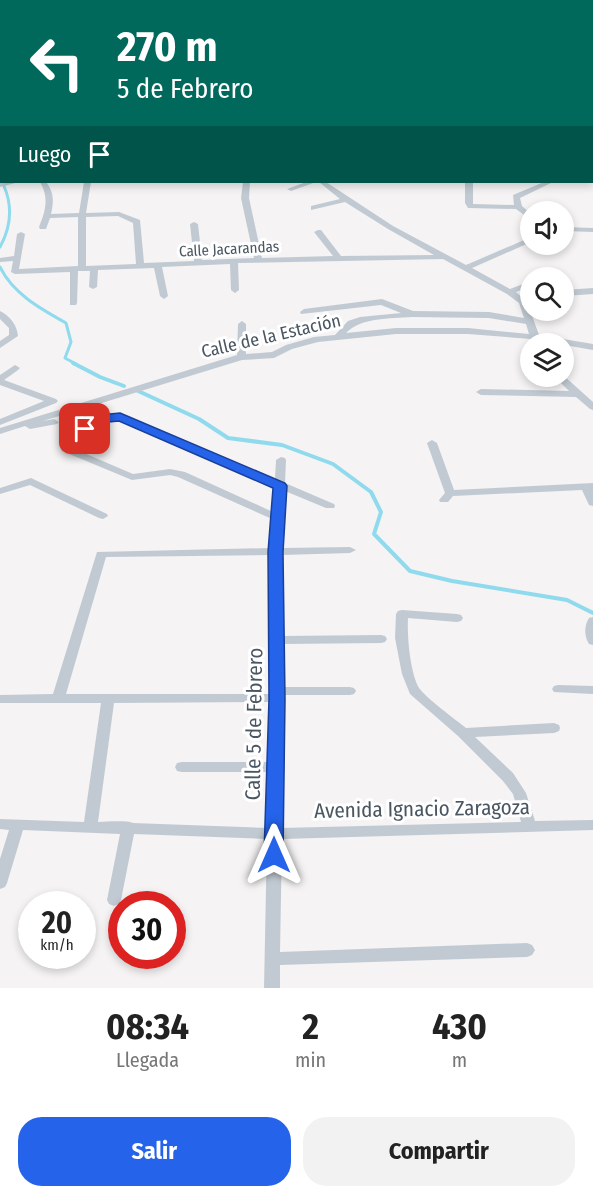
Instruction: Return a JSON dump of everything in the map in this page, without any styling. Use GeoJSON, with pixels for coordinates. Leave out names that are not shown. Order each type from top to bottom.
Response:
{"type":"FeatureCollection","features":[{"type":"Feature","properties":{"kind":"street"},"geometry":{"type":"LineString","coordinates":[[43,227],[50,197],[49,190],[44,183]]}},
{"type":"Feature","properties":{"kind":"street"},"geometry":{"type":"LineString","coordinates":[[73,303],[82,215],[88,183]]}},
{"type":"Feature","properties":{"kind":"street"},"geometry":{"type":"LineString","coordinates":[[244,183],[245,198],[259,260]]}},
{"type":"Feature","properties":{"kind":"street"},"geometry":{"type":"LineString","coordinates":[[291,189],[309,183]]}},
{"type":"Feature","properties":{"kind":"street"},"geometry":{"type":"LineString","coordinates":[[323,183],[345,200],[400,235],[520,297]]}},
{"type":"Feature","properties":{"kind":"street"},"geometry":{"type":"LineString","coordinates":[[469,183],[471,206],[518,207],[516,197],[547,183]]}},
{"type":"Feature","properties":{"kind":"street"},"geometry":{"type":"LineString","coordinates":[[314,208],[345,200]]}},
{"type":"Feature","properties":{"kind":"street"},"geometry":{"type":"LineString","coordinates":[[47,216],[119,214],[129,217],[137,222],[140,266]]}},
{"type":"Feature","properties":{"kind":"street"},"geometry":{"type":"LineString","coordinates":[[194,224],[198,264]]}},
{"type":"Feature","properties":{"kind":"street"},"geometry":{"type":"LineString","coordinates":[[574,230],[592,232]]}},
{"type":"Feature","properties":{"kind":"street"},"geometry":{"type":"LineString","coordinates":[[318,232],[338,258]]}},
{"type":"Feature","properties":{"kind":"street"},"geometry":{"type":"LineString","coordinates":[[0,260],[16,258],[21,234]]}},
{"type":"Feature","properties":{"kind":"street"},"geometry":{"type":"LineString","coordinates":[[466,268],[520,244]]}},
{"type":"Feature","properties":{"kind":"street","name":"Calle Jacarandas"},"geometry":{"type":"LineString","coordinates":[[16,258],[15,272],[259,260],[444,257]]}},
{"type":"Feature","properties":{"kind":"street"},"geometry":{"type":"LineString","coordinates":[[234,262],[235,290]]}},
{"type":"Feature","properties":{"kind":"street"},"geometry":{"type":"LineString","coordinates":[[157,266],[164,296]]}},
{"type":"Feature","properties":{"kind":"street"},"geometry":{"type":"LineString","coordinates":[[93,287],[94,268]]}},
{"type":"Feature","properties":{"kind":"street"},"geometry":{"type":"LineString","coordinates":[[510,292],[520,288]]}},
{"type":"Feature","properties":{"kind":"street"},"geometry":{"type":"LineString","coordinates":[[574,292],[593,291]]}},
{"type":"Feature","properties":{"kind":"street"},"geometry":{"type":"LineString","coordinates":[[304,312],[382,302],[412,314]]}},
{"type":"Feature","properties":{"kind":"street"},"geometry":{"type":"LineString","coordinates":[[0,314],[13,327],[14,336],[0,346]]}},
{"type":"Feature","properties":{"kind":"street"},"geometry":{"type":"LineString","coordinates":[[339,335],[351,323],[363,319],[412,314],[489,315],[531,322],[535,333]]}},
{"type":"Feature","properties":{"kind":"street"},"geometry":{"type":"LineString","coordinates":[[241,357],[242,324]]}},
{"type":"Feature","properties":{"kind":"street","name":"Calle de la Estación"},"geometry":{"type":"LineString","coordinates":[[2,427],[241,357],[274,355],[289,347],[339,335],[434,330],[520,338]]}},
{"type":"Feature","properties":{"kind":"street","name":"Calle de la Estación"},"geometry":{"type":"LineString","coordinates":[[574,344],[593,346]]}},
{"type":"Feature","properties":{"kind":"street"},"geometry":{"type":"LineString","coordinates":[[2,427],[53,401],[0,381],[15,368]]}},
{"type":"Feature","properties":{"kind":"street"},"geometry":{"type":"LineString","coordinates":[[570,387],[593,407]]}},
{"type":"Feature","properties":{"kind":"street"},"geometry":{"type":"LineString","coordinates":[[481,392],[578,394]]}},
{"type":"Feature","properties":{"kind":"street"},"geometry":{"type":"LineString","coordinates":[[278,518],[181,474],[170,472],[132,477],[66,449],[64,445],[66,440],[105,418],[120,417],[330,506]]}},
{"type":"Feature","properties":{"kind":"street"},"geometry":{"type":"LineString","coordinates":[[2,427],[54,422]]}},
{"type":"Feature","properties":{"kind":"street"},"geometry":{"type":"LineString","coordinates":[[432,443],[447,497],[589,486],[593,503]]}},
{"type":"Feature","properties":{"kind":"street","name":"Calle 5 de Febrero"},"geometry":{"type":"LineString","coordinates":[[272,988],[277,695],[276,552],[281,460]]}},
{"type":"Feature","properties":{"kind":"street"},"geometry":{"type":"LineString","coordinates":[[0,491],[31,481],[103,516]]}},
{"type":"Feature","properties":{"kind":"street"},"geometry":{"type":"LineString","coordinates":[[58,699],[102,554],[350,550]]}},
{"type":"Feature","properties":{"kind":"street"},"geometry":{"type":"LineString","coordinates":[[457,618],[402,614],[402,645],[414,691],[463,733],[508,777],[519,793],[530,827]]}},
{"type":"Feature","properties":{"kind":"street"},"geometry":{"type":"LineString","coordinates":[[592,621],[593,641]]}},
{"type":"Feature","properties":{"kind":"street"},"geometry":{"type":"LineString","coordinates":[[277,640],[381,639]]}},
{"type":"Feature","properties":{"kind":"street"},"geometry":{"type":"LineString","coordinates":[[558,689],[593,690]]}},
{"type":"Feature","properties":{"kind":"street"},"geometry":{"type":"LineString","coordinates":[[0,699],[108,700],[277,695],[350,690]]}},
{"type":"Feature","properties":{"kind":"street"},"geometry":{"type":"LineString","coordinates":[[90,826],[108,700]]}},
{"type":"Feature","properties":{"kind":"street"},"geometry":{"type":"LineString","coordinates":[[463,733],[554,728]]}},
{"type":"Feature","properties":{"kind":"street"},"geometry":{"type":"LineString","coordinates":[[182,766],[275,767]]}},
{"type":"Feature","properties":{"kind":"street","name":"Avenida Ignacio Zaragoza"},"geometry":{"type":"LineString","coordinates":[[0,824],[274,834],[593,825]]}},
{"type":"Feature","properties":{"kind":"street"},"geometry":{"type":"LineString","coordinates":[[0,883],[18,824]]}},
{"type":"Feature","properties":{"kind":"street"},"geometry":{"type":"LineString","coordinates":[[116,891],[128,827]]}},
{"type":"Feature","properties":{"kind":"street"},"geometry":{"type":"LineString","coordinates":[[274,959],[527,950]]}},
{"type":"Feature","properties":{"kind":"waterway"},"geometry":{"type":"LineString","coordinates":[[0,247],[7,232],[10,217],[9,202],[4,186]]}},
{"type":"Feature","properties":{"kind":"waterway"},"geometry":{"type":"LineString","coordinates":[[0,267],[20,293],[66,323],[71,342],[65,358],[76,364]]}},
{"type":"Feature","properties":{"kind":"waterway"},"geometry":{"type":"LineString","coordinates":[[73,363],[124,386]]}},
{"type":"Feature","properties":{"kind":"waterway"},"geometry":{"type":"LineString","coordinates":[[136,390],[199,419],[228,438],[282,445],[333,464],[371,492],[381,512],[374,534],[410,571],[452,581],[567,600],[593,613]]}},
{"type":"Feature","properties":{"kind":"route"},"geometry":{"type":"LineString","coordinates":[[85,429],[105,418],[120,417],[280,486],[276,552],[277,699],[274,855]]}}]}
